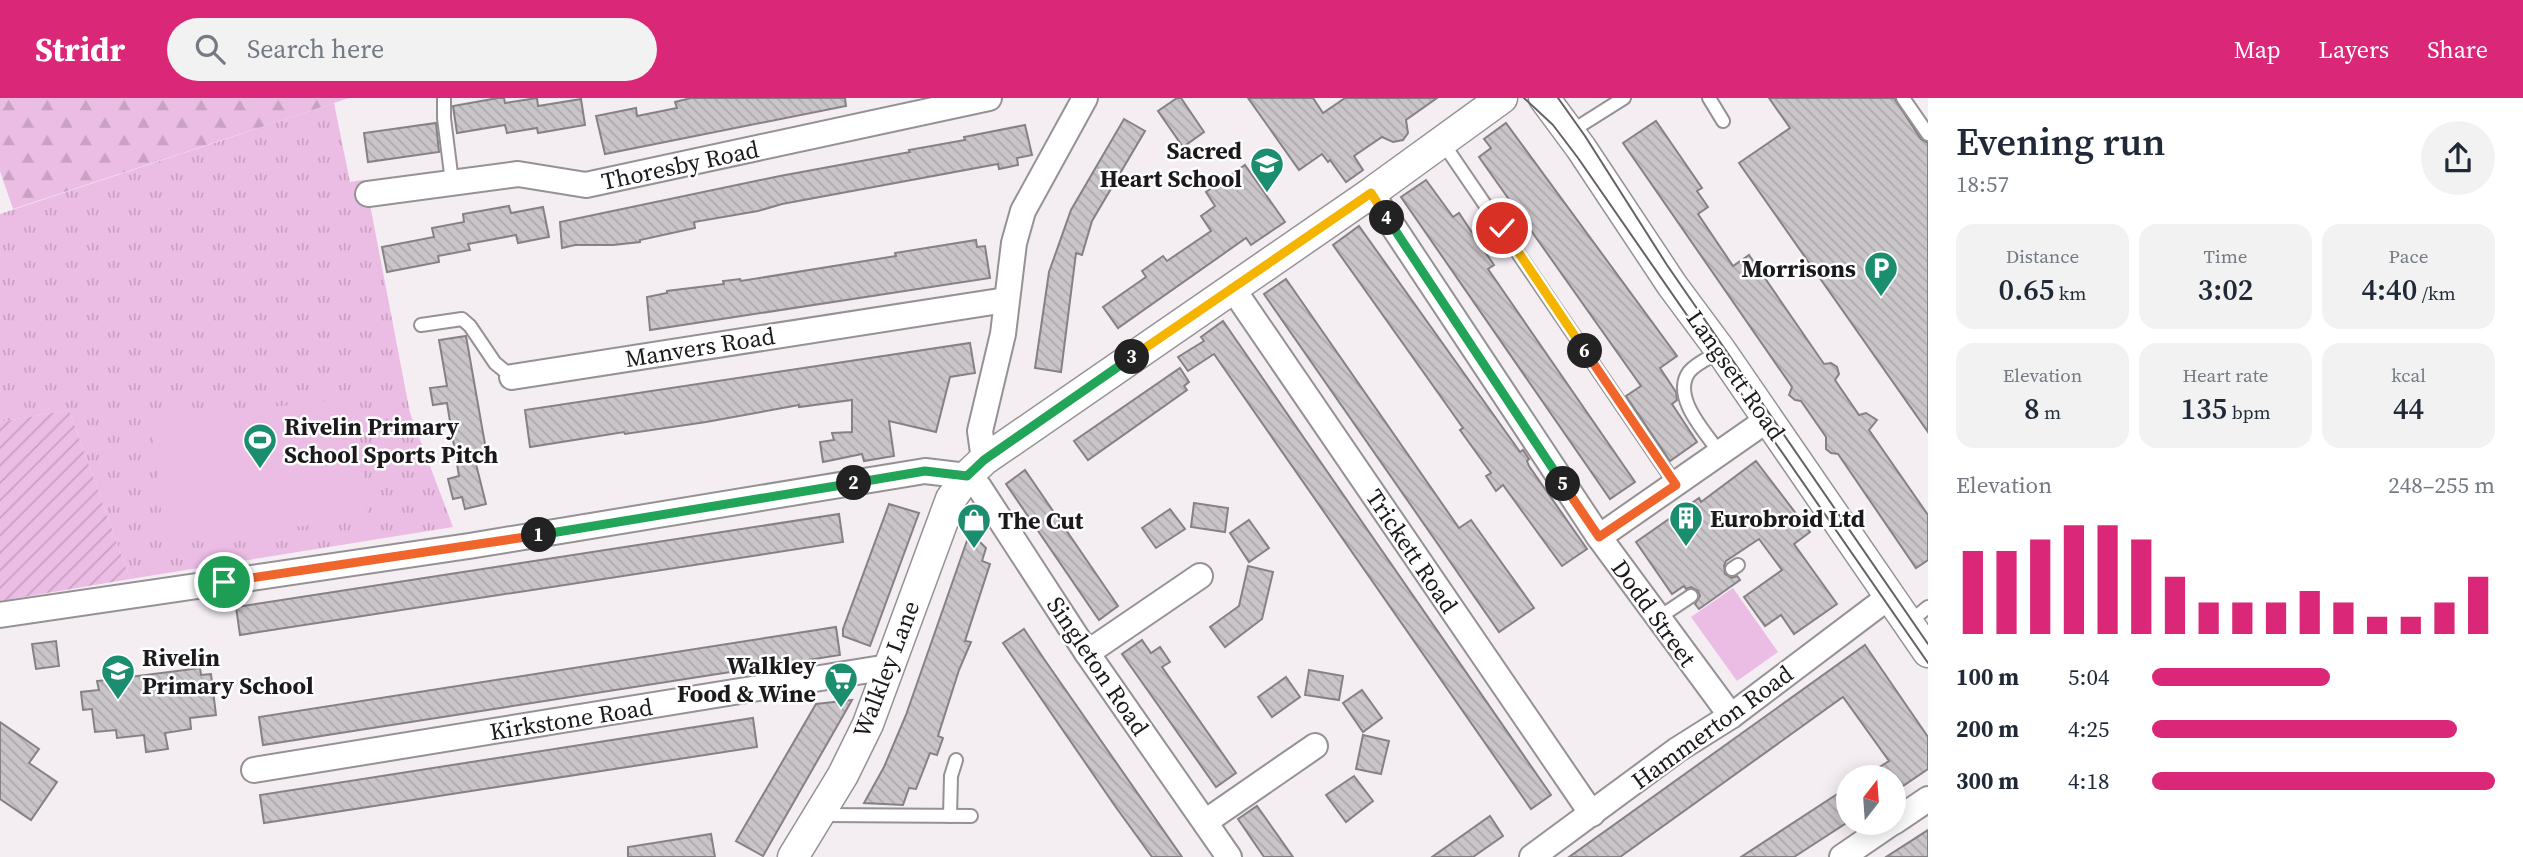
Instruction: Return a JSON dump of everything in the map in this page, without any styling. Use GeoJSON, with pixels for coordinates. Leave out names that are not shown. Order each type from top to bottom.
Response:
{"type":"FeatureCollection","features":[{"type":"Feature","properties":{"kind":"street","name":"Thoresby Road"},"geometry":{"type":"LineString","coordinates":[[368,194],[518,174],[586,185],[989,98]]}},
{"type":"Feature","properties":{"kind":"street"},"geometry":{"type":"LineString","coordinates":[[976,468],[981,431],[1000,348],[1014,243],[1023,211],[1085,98]]}},
{"type":"Feature","properties":{"kind":"street"},"geometry":{"type":"LineString","coordinates":[[0,615],[469,546],[925,471],[976,468],[1443,143],[1502,98]]}},
{"type":"Feature","properties":{"kind":"street","name":"Langsett Road"},"geometry":{"type":"LineString","coordinates":[[1544,98],[1890,596],[1918,615],[1928,652]]}},
{"type":"Feature","properties":{"kind":"street","name":"Dodd Street"},"geometry":{"type":"LineString","coordinates":[[1371,193],[1599,537],[1731,716]]}},
{"type":"Feature","properties":{"kind":"street","name":"Trickett Road"},"geometry":{"type":"LineString","coordinates":[[1233,289],[1591,814]]}},
{"type":"Feature","properties":{"kind":"street","name":"Manvers Road"},"geometry":{"type":"LineString","coordinates":[[512,377],[1006,300]]}},
{"type":"Feature","properties":{"kind":"street"},"geometry":{"type":"LineString","coordinates":[[1599,537],[1767,420]]}},
{"type":"Feature","properties":{"kind":"street","name":"Singleton Road"},"geometry":{"type":"LineString","coordinates":[[976,468],[979,487],[1000,521],[1087,653],[1229,857]]}},
{"type":"Feature","properties":{"kind":"street","name":"Walkley Lane"},"geometry":{"type":"LineString","coordinates":[[793,857],[843,775],[868,724],[951,499],[976,468]]}},
{"type":"Feature","properties":{"kind":"street"},"geometry":{"type":"LineString","coordinates":[[1087,653],[1200,576]]}},
{"type":"Feature","properties":{"kind":"street","name":"Hammerton Road"},"geometry":{"type":"LineString","coordinates":[[1532,857],[1677,750],[1731,716],[1890,596]]}},
{"type":"Feature","properties":{"kind":"street","name":"Kirkstone Road"},"geometry":{"type":"LineString","coordinates":[[254,770],[888,667]]}},
{"type":"Feature","properties":{"kind":"street"},"geometry":{"type":"LineString","coordinates":[[1205,822],[1315,746]]}},
{"type":"Feature","properties":{"kind":"street"},"geometry":{"type":"LineString","coordinates":[[1906,813],[1928,799]]}},
{"type":"Feature","properties":{"kind":"street"},"geometry":{"type":"LineString","coordinates":[[1842,857],[1874,835]]}},
{"type":"Feature","properties":{"kind":"lane"},"geometry":{"type":"LineString","coordinates":[[444,98],[452,183]]}},
{"type":"Feature","properties":{"kind":"lane"},"geometry":{"type":"LineString","coordinates":[[1570,132],[1624,98]]}},
{"type":"Feature","properties":{"kind":"lane"},"geometry":{"type":"LineString","coordinates":[[1709,98],[1723,121]]}},
{"type":"Feature","properties":{"kind":"lane"},"geometry":{"type":"LineString","coordinates":[[1903,98],[1928,134]]}},
{"type":"Feature","properties":{"kind":"lane"},"geometry":{"type":"LineString","coordinates":[[1443,143],[1676,485]]}},
{"type":"Feature","properties":{"kind":"lane","name":"Manvers Road"},"geometry":{"type":"LineString","coordinates":[[421,325],[462,319],[470,326],[495,363],[512,377]]}},
{"type":"Feature","properties":{"kind":"lane"},"geometry":{"type":"LineString","coordinates":[[1720,453],[1686,404],[1684,382],[1690,370],[1721,351]]}},
{"type":"Feature","properties":{"kind":"lane"},"geometry":{"type":"LineString","coordinates":[[1658,618],[1690,596]]}},
{"type":"Feature","properties":{"kind":"lane"},"geometry":{"type":"LineString","coordinates":[[950,816],[951,776],[956,760]]}},
{"type":"Feature","properties":{"kind":"lane"},"geometry":{"type":"LineString","coordinates":[[818,816],[971,816]]}},
{"type":"Feature","properties":{"kind":"green space"},"geometry":{"type":"Polygon","coordinates":[[[0,98],[349,98],[13,209],[0,171],[0,98]]]}},
{"type":"Feature","properties":{"kind":"green space"},"geometry":{"type":"Polygon","coordinates":[[[334,103],[350,182],[363,180],[368,194],[410,413],[453,527],[130,579],[69,410],[0,422],[0,214],[334,103]]]}},
{"type":"Feature","properties":{"kind":"green space","name":"Rivelin Primary School Sports Pitch"},"geometry":{"type":"Polygon","coordinates":[[[355,398],[368,519],[164,541],[152,420],[355,398]]]}},
{"type":"Feature","properties":{"kind":"green space"},"geometry":{"type":"Polygon","coordinates":[[[69,410],[130,579],[0,601],[0,422],[69,410]]]}},
{"type":"Feature","properties":{"kind":"green space"},"geometry":{"type":"Polygon","coordinates":[[[1733,588],[1778,652],[1737,681],[1691,617],[1733,588]]]}},
{"type":"Feature","properties":{"kind":"building"},"geometry":{"type":"Polygon","coordinates":[[[504,98],[505,103],[537,98],[538,106],[581,99],[585,125],[538,133],[537,128],[507,133],[505,125],[457,133],[453,106],[504,98]]]}},
{"type":"Feature","properties":{"kind":"building"},"geometry":{"type":"Polygon","coordinates":[[[691,98],[845,98],[846,106],[605,154],[596,116],[636,108],[637,116],[677,108],[675,102],[691,98]]]}},
{"type":"Feature","properties":{"kind":"building"},"geometry":{"type":"Polygon","coordinates":[[[1181,98],[1204,132],[1183,147],[1158,111],[1181,98]]]}},
{"type":"Feature","properties":{"kind":"building"},"geometry":{"type":"Polygon","coordinates":[[[1248,98],[1313,98],[1323,113],[1345,98],[1437,98],[1406,120],[1408,133],[1403,140],[1393,142],[1382,137],[1354,156],[1363,170],[1346,182],[1330,160],[1328,162],[1322,154],[1299,170],[1248,98]]]}},
{"type":"Feature","properties":{"kind":"building","name":"Morrisons"},"geometry":{"type":"Polygon","coordinates":[[[1769,98],[1894,98],[1921,139],[1928,143],[1928,432],[1739,163],[1790,128],[1769,98]]]}},
{"type":"Feature","properties":{"kind":"building"},"geometry":{"type":"Polygon","coordinates":[[[1124,119],[1145,131],[1092,221],[1082,255],[1076,253],[1061,372],[1035,368],[1049,272],[1071,210],[1124,119]]]}},
{"type":"Feature","properties":{"kind":"building"},"geometry":{"type":"Polygon","coordinates":[[[1656,121],[1702,188],[1697,191],[1708,207],[1698,214],[1733,266],[1749,255],[1824,364],[1831,363],[1837,367],[1839,374],[1835,380],[1859,415],[1866,413],[1877,420],[1869,430],[1928,515],[1928,560],[1916,568],[1838,454],[1826,449],[1826,437],[1801,401],[1789,395],[1792,387],[1623,143],[1656,121]]]}},
{"type":"Feature","properties":{"kind":"building"},"geometry":{"type":"Polygon","coordinates":[[[436,123],[439,152],[368,162],[364,133],[436,123]]]}},
{"type":"Feature","properties":{"kind":"building"},"geometry":{"type":"Polygon","coordinates":[[[1506,123],[1677,356],[1660,368],[1676,392],[1677,400],[1672,404],[1697,442],[1670,461],[1626,396],[1641,386],[1479,157],[1491,148],[1484,139],[1506,123]]]}},
{"type":"Feature","properties":{"kind":"building"},"geometry":{"type":"Polygon","coordinates":[[[1025,125],[1032,155],[1017,158],[1018,165],[999,169],[998,164],[782,204],[694,222],[695,228],[640,242],[562,248],[560,222],[910,152],[909,150],[965,140],[964,137],[1025,125]]]}},
{"type":"Feature","properties":{"kind":"building"},"geometry":{"type":"Polygon","coordinates":[[[1245,165],[1285,222],[1251,245],[1246,238],[1118,328],[1103,307],[1146,277],[1142,271],[1163,256],[1167,261],[1211,231],[1201,216],[1215,206],[1206,192],[1245,165]]]}},
{"type":"Feature","properties":{"kind":"building"},"geometry":{"type":"Polygon","coordinates":[[[1426,180],[1453,217],[1459,213],[1494,265],[1488,269],[1635,482],[1610,499],[1401,197],[1426,180]]]}},
{"type":"Feature","properties":{"kind":"building"},"geometry":{"type":"Polygon","coordinates":[[[509,206],[511,213],[543,207],[549,237],[518,243],[516,235],[468,244],[470,250],[438,256],[439,262],[387,272],[382,247],[434,237],[432,228],[464,222],[463,214],[509,206]]]}},
{"type":"Feature","properties":{"kind":"building"},"geometry":{"type":"Polygon","coordinates":[[[1359,226],[1520,452],[1523,450],[1529,459],[1529,466],[1587,549],[1562,566],[1503,485],[1496,491],[1486,476],[1491,473],[1460,430],[1463,428],[1333,245],[1359,226]]]}},
{"type":"Feature","properties":{"kind":"building"},"geometry":{"type":"Polygon","coordinates":[[[976,240],[977,247],[985,246],[990,278],[650,330],[647,297],[667,291],[896,256],[895,253],[976,240]]]}},
{"type":"Feature","properties":{"kind":"building"},"geometry":{"type":"Polygon","coordinates":[[[1286,279],[1459,528],[1471,520],[1534,608],[1499,632],[1264,294],[1286,279]]]}},
{"type":"Feature","properties":{"kind":"building"},"geometry":{"type":"Polygon","coordinates":[[[1223,321],[1551,795],[1531,809],[1214,354],[1188,371],[1178,357],[1204,341],[1201,337],[1223,321]]]}},
{"type":"Feature","properties":{"kind":"building"},"geometry":{"type":"Polygon","coordinates":[[[466,336],[486,450],[473,452],[486,504],[465,509],[462,497],[453,499],[448,479],[459,476],[447,403],[433,405],[430,388],[447,386],[439,340],[466,336]]]}},
{"type":"Feature","properties":{"kind":"building"},"geometry":{"type":"Polygon","coordinates":[[[970,343],[975,373],[950,377],[936,432],[889,421],[894,456],[864,461],[862,454],[823,462],[820,442],[834,440],[832,433],[852,432],[852,400],[799,405],[706,422],[530,447],[525,410],[970,343]]]}},
{"type":"Feature","properties":{"kind":"building"},"geometry":{"type":"Polygon","coordinates":[[[1180,368],[1189,382],[1184,386],[1187,390],[1088,460],[1074,441],[1180,368]]]}},
{"type":"Feature","properties":{"kind":"building"},"geometry":{"type":"Polygon","coordinates":[[[1756,461],[1810,532],[1794,544],[1837,604],[1794,634],[1781,615],[1765,626],[1744,597],[1782,570],[1759,539],[1726,561],[1725,574],[1732,578],[1737,576],[1740,580],[1699,609],[1695,604],[1700,596],[1698,591],[1691,587],[1686,589],[1684,586],[1672,594],[1636,542],[1699,498],[1701,502],[1756,461]]]}},
{"type":"Feature","properties":{"kind":"building"},"geometry":{"type":"Polygon","coordinates":[[[1025,470],[1118,606],[1099,620],[1006,484],[1025,470]]]}},
{"type":"Feature","properties":{"kind":"building"},"geometry":{"type":"Polygon","coordinates":[[[1194,503],[1228,508],[1225,532],[1191,527],[1194,503]]]}},
{"type":"Feature","properties":{"kind":"building"},"geometry":{"type":"Polygon","coordinates":[[[889,504],[919,513],[870,646],[843,636],[843,629],[889,504]]]}},
{"type":"Feature","properties":{"kind":"building"},"geometry":{"type":"Polygon","coordinates":[[[1170,509],[1185,529],[1156,548],[1142,528],[1170,509]]]}},
{"type":"Feature","properties":{"kind":"building"},"geometry":{"type":"Polygon","coordinates":[[[839,514],[843,542],[240,635],[236,607],[839,514]]]}},
{"type":"Feature","properties":{"kind":"building"},"geometry":{"type":"Polygon","coordinates":[[[1249,520],[1269,548],[1249,562],[1230,533],[1249,520]]]}},
{"type":"Feature","properties":{"kind":"building"},"geometry":{"type":"Polygon","coordinates":[[[970,532],[986,548],[982,561],[990,564],[965,641],[971,642],[938,736],[943,738],[937,755],[930,753],[916,789],[909,788],[903,805],[864,803],[884,767],[906,715],[970,532]]]}},
{"type":"Feature","properties":{"kind":"building"},"geometry":{"type":"Polygon","coordinates":[[[1248,566],[1273,572],[1262,619],[1225,647],[1210,627],[1239,606],[1248,566]]]}},
{"type":"Feature","properties":{"kind":"building"},"geometry":{"type":"Polygon","coordinates":[[[836,627],[840,655],[263,745],[259,717],[836,627]]]}},
{"type":"Feature","properties":{"kind":"building"},"geometry":{"type":"Polygon","coordinates":[[[1024,629],[1182,857],[1152,857],[1115,806],[1003,643],[1024,629]]]}},
{"type":"Feature","properties":{"kind":"building"},"geometry":{"type":"Polygon","coordinates":[[[1142,640],[1151,653],[1160,647],[1170,662],[1162,667],[1236,773],[1216,787],[1122,654],[1142,640]]]}},
{"type":"Feature","properties":{"kind":"building"},"geometry":{"type":"Polygon","coordinates":[[[56,641],[59,666],[36,669],[32,644],[56,641]]]}},
{"type":"Feature","properties":{"kind":"building"},"geometry":{"type":"Polygon","coordinates":[[[1865,645],[1928,737],[1928,769],[1906,784],[1906,765],[1883,765],[1889,761],[1843,697],[1620,857],[1569,857],[1865,645]]]}},
{"type":"Feature","properties":{"kind":"building"},"geometry":{"type":"Polygon","coordinates":[[[200,668],[201,675],[211,674],[216,715],[190,718],[191,729],[165,733],[168,749],[146,752],[144,735],[117,738],[116,730],[95,732],[92,709],[83,710],[81,692],[99,690],[97,681],[200,668]]]}},
{"type":"Feature","properties":{"kind":"building"},"geometry":{"type":"Polygon","coordinates":[[[1309,670],[1343,676],[1339,700],[1305,695],[1309,670]]]}},
{"type":"Feature","properties":{"kind":"building"},"geometry":{"type":"Polygon","coordinates":[[[1286,677],[1300,697],[1272,717],[1258,697],[1286,677]]]}},
{"type":"Feature","properties":{"kind":"building"},"geometry":{"type":"Polygon","coordinates":[[[1362,690],[1382,718],[1363,732],[1343,703],[1362,690]]]}},
{"type":"Feature","properties":{"kind":"building"},"geometry":{"type":"Polygon","coordinates":[[[852,700],[763,856],[736,841],[816,704],[852,700]]]}},
{"type":"Feature","properties":{"kind":"building"},"geometry":{"type":"Polygon","coordinates":[[[753,718],[757,747],[264,823],[260,795],[753,718]]]}},
{"type":"Feature","properties":{"kind":"building"},"geometry":{"type":"Polygon","coordinates":[[[0,722],[39,749],[29,763],[57,782],[31,820],[0,799],[0,722]]]}},
{"type":"Feature","properties":{"kind":"building"},"geometry":{"type":"Polygon","coordinates":[[[1363,735],[1389,741],[1381,774],[1356,769],[1363,735]]]}},
{"type":"Feature","properties":{"kind":"building"},"geometry":{"type":"Polygon","coordinates":[[[1354,776],[1373,801],[1346,822],[1326,795],[1354,776]]]}},
{"type":"Feature","properties":{"kind":"building"},"geometry":{"type":"Polygon","coordinates":[[[1836,795],[1836,830],[1794,857],[1741,857],[1836,795]]]}},
{"type":"Feature","properties":{"kind":"building"},"geometry":{"type":"Polygon","coordinates":[[[1257,806],[1293,857],[1264,857],[1238,819],[1257,806]]]}},
{"type":"Feature","properties":{"kind":"building"},"geometry":{"type":"Polygon","coordinates":[[[1490,816],[1503,836],[1473,857],[1432,857],[1490,816]]]}},
{"type":"Feature","properties":{"kind":"building"},"geometry":{"type":"Polygon","coordinates":[[[1928,830],[1928,857],[1886,857],[1928,830]]]}},
{"type":"Feature","properties":{"kind":"building"},"geometry":{"type":"Polygon","coordinates":[[[711,834],[715,857],[628,857],[628,847],[711,834]]]}},
{"type":"Feature","properties":{"kind":"tram line"},"geometry":{"type":"LineString","coordinates":[[1524,98],[1553,125],[1578,158],[1928,663]]}},
{"type":"Feature","properties":{"kind":"tram line"},"geometry":{"type":"LineString","coordinates":[[1558,98],[1667,265],[1928,644]]}},
{"type":"Feature","properties":{"kind":"place","name":"Sacred Heart School"},"geometry":{"type":"Point","coordinates":[1267,194]}},
{"type":"Feature","properties":{"kind":"place","name":"Morrisons"},"geometry":{"type":"Point","coordinates":[1881,298]}},
{"type":"Feature","properties":{"kind":"place","name":"Rivelin Primary School Sports Pitch"},"geometry":{"type":"Point","coordinates":[260,470]}},
{"type":"Feature","properties":{"kind":"place","name":"Eurobroid Ltd"},"geometry":{"type":"Point","coordinates":[1686,548]}},
{"type":"Feature","properties":{"kind":"place","name":"The Cut"},"geometry":{"type":"Point","coordinates":[974,550]}},
{"type":"Feature","properties":{"kind":"place","name":"Rivelin Primary School"},"geometry":{"type":"Point","coordinates":[118,701]}},
{"type":"Feature","properties":{"kind":"place","name":"Walkley Food & Wine"},"geometry":{"type":"Point","coordinates":[841,709]}},
{"type":"Feature","properties":{"kind":"route"},"geometry":{"type":"LineString","coordinates":[[224,582],[754,501],[925,471],[967,476],[984,460],[1069,400],[1371,193],[1599,537],[1676,485],[1502,228]]}}]}
